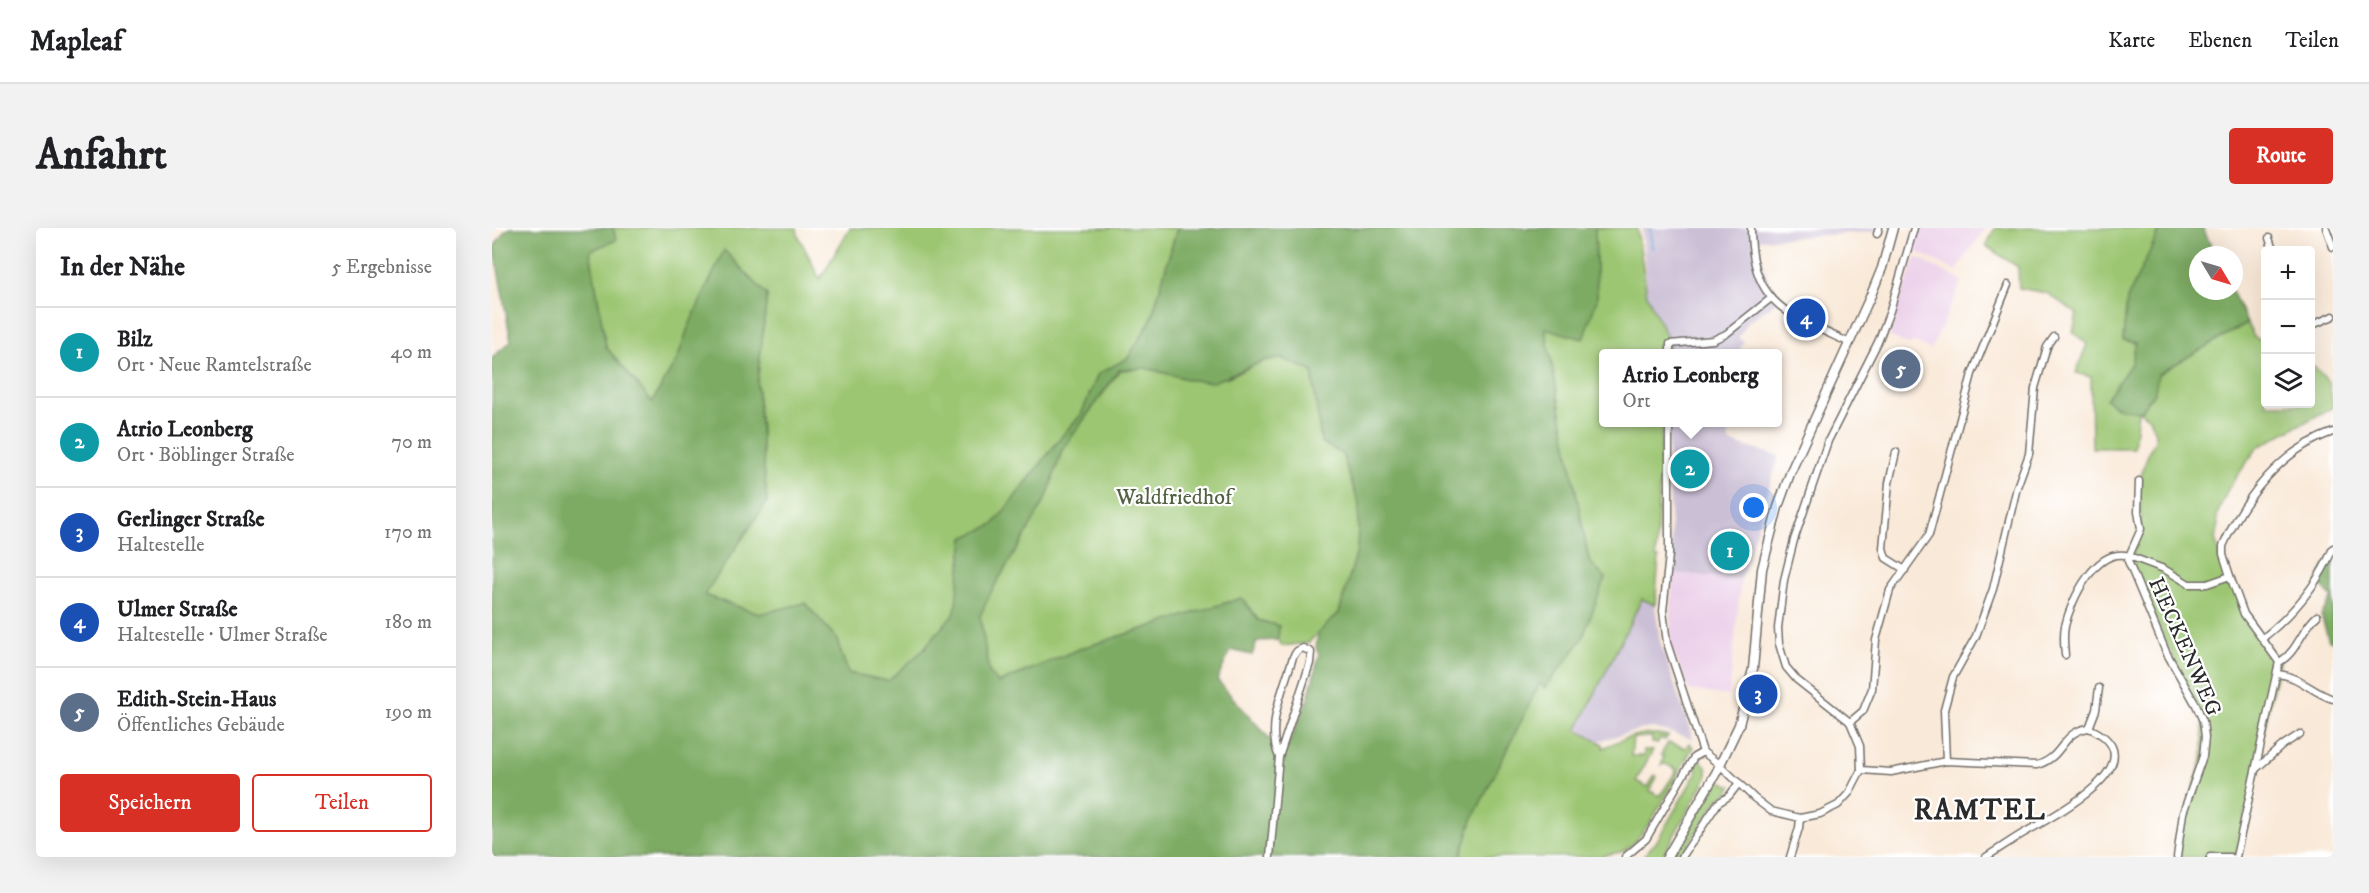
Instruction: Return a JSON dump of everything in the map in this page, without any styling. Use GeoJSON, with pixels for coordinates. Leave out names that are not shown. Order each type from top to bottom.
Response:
{"type":"FeatureCollection","features":[{"type":"Feature","properties":{"kind":"main road"},"geometry":{"type":"LineString","coordinates":[[1667,857],[1720,765],[1739,725],[1749,690],[1756,648],[1758,594],[1762,569],[1778,507],[1791,471],[1882,268],[1893,228]]}},
{"type":"Feature","properties":{"kind":"street"},"geometry":{"type":"LineString","coordinates":[[1751,228],[1751,243],[1759,275],[1770,299],[1802,322],[1850,343]]}},
{"type":"Feature","properties":{"kind":"street"},"geometry":{"type":"LineString","coordinates":[[1669,427],[1669,555],[1663,611],[1667,643],[1704,752],[1771,811],[1800,818],[1820,814],[1838,805],[1862,770],[1860,746],[1850,722],[1797,680],[1786,667],[1779,644],[1779,618],[1784,580],[1797,529],[1828,441],[1878,342],[1890,311],[1914,228]]}},
{"type":"Feature","properties":{"kind":"street"},"geometry":{"type":"LineString","coordinates":[[2326,228],[2333,247]]}},
{"type":"Feature","properties":{"kind":"street"},"geometry":{"type":"LineString","coordinates":[[2269,238],[2272,246]]}},
{"type":"Feature","properties":{"kind":"street"},"geometry":{"type":"LineString","coordinates":[[1850,722],[1863,711],[1872,689],[1876,640],[1890,590],[1929,535],[1972,374],[2008,285]]}},
{"type":"Feature","properties":{"kind":"street"},"geometry":{"type":"LineString","coordinates":[[1670,349],[1670,344],[1713,340],[1725,334],[1770,299]]}},
{"type":"Feature","properties":{"kind":"street"},"geometry":{"type":"LineString","coordinates":[[2315,324],[2333,316]]}},
{"type":"Feature","properties":{"kind":"street"},"geometry":{"type":"LineString","coordinates":[[1946,761],[1944,710],[1953,676],[1976,636],[1993,589],[2017,487],[2029,454],[2035,388],[2047,347],[2054,337]]}},
{"type":"Feature","properties":{"kind":"street"},"geometry":{"type":"LineString","coordinates":[[2236,857],[2279,662],[2244,614],[2223,554],[2223,546],[2253,495],[2275,469],[2301,446],[2333,432]]}},
{"type":"Feature","properties":{"kind":"street"},"geometry":{"type":"LineString","coordinates":[[1896,452],[1889,483],[1883,548],[1886,558],[1905,570]]}},
{"type":"Feature","properties":{"kind":"street","name":"HECKENWEG"},"geometry":{"type":"LineString","coordinates":[[2139,481],[2140,529],[2127,561],[2166,652],[2196,705],[2205,737],[2203,756],[2183,813],[2177,857]]}},
{"type":"Feature","properties":{"kind":"street"},"geometry":{"type":"LineString","coordinates":[[2263,638],[2286,620],[2317,581],[2333,548]]}},
{"type":"Feature","properties":{"kind":"street","name":"HECKENWEG"},"geometry":{"type":"LineString","coordinates":[[2064,655],[2063,640],[2068,613],[2091,572],[2100,562],[2114,555],[2122,554],[2164,569],[2189,585],[2207,584],[2230,576]]}},
{"type":"Feature","properties":{"kind":"street"},"geometry":{"type":"LineString","coordinates":[[2279,662],[2288,655],[2308,624],[2317,616]]}},
{"type":"Feature","properties":{"kind":"street"},"geometry":{"type":"LineString","coordinates":[[1270,857],[1279,757],[1310,663],[1311,652],[1303,648],[1293,657],[1274,724],[1275,747],[1279,757]]}},
{"type":"Feature","properties":{"kind":"street"},"geometry":{"type":"LineString","coordinates":[[2278,674],[2288,675],[2318,694],[2333,699]]}},
{"type":"Feature","properties":{"kind":"street"},"geometry":{"type":"LineString","coordinates":[[2089,728],[2097,710],[2099,688]]}},
{"type":"Feature","properties":{"kind":"street"},"geometry":{"type":"LineString","coordinates":[[1862,770],[1891,772],[1946,761],[2037,765],[2048,762],[2056,756],[2072,733],[2089,728],[2101,733],[2110,741],[2113,748],[2111,767],[2103,779],[2070,806],[1986,857]]}},
{"type":"Feature","properties":{"kind":"street"},"geometry":{"type":"LineString","coordinates":[[2257,768],[2283,745],[2300,734]]}},
{"type":"Feature","properties":{"kind":"street"},"geometry":{"type":"LineString","coordinates":[[1624,857],[1646,839],[1694,757],[1704,752]]}},
{"type":"Feature","properties":{"kind":"street"},"geometry":{"type":"LineString","coordinates":[[1682,857],[1718,803],[1729,796],[1739,783]]}},
{"type":"Feature","properties":{"kind":"street"},"geometry":{"type":"LineString","coordinates":[[1790,857],[1800,818]]}},
{"type":"Feature","properties":{"kind":"street"},"geometry":{"type":"LineString","coordinates":[[2210,857],[2230,857]]}},
{"type":"Feature","properties":{"kind":"shaded area"},"geometry":{"type":"Polygon","coordinates":[[[1642,228],[1882,228],[1881,231],[1757,240],[1769,283],[1779,300],[1749,321],[1738,338],[1744,341],[1740,349],[1670,349],[1670,344],[1647,295],[1642,228]]]}},
{"type":"Feature","properties":{"kind":"shaded area"},"geometry":{"type":"Polygon","coordinates":[[[1917,228],[1985,228],[1956,271],[1909,248],[1917,228]]]}},
{"type":"Feature","properties":{"kind":"shaded area"},"geometry":{"type":"Polygon","coordinates":[[[1916,257],[1962,281],[1931,350],[1915,342],[1909,345],[1889,336],[1916,257]]]}},
{"type":"Feature","properties":{"kind":"shaded area"},"geometry":{"type":"Polygon","coordinates":[[[1669,427],[1728,427],[1729,442],[1779,456],[1741,579],[1673,573],[1668,462],[1669,427]]]}},
{"type":"Feature","properties":{"kind":"shaded area"},"geometry":{"type":"Polygon","coordinates":[[[1673,573],[1741,579],[1729,696],[1689,690],[1670,644],[1673,573]]]}},
{"type":"Feature","properties":{"kind":"shaded area"},"geometry":{"type":"Polygon","coordinates":[[[1642,598],[1655,605],[1660,642],[1693,739],[1654,728],[1599,741],[1578,729],[1642,598]]]}},
{"type":"Feature","properties":{"kind":"green space"},"geometry":{"type":"Polygon","coordinates":[[[510,228],[613,228],[616,240],[590,251],[606,347],[652,402],[677,360],[688,328],[724,250],[767,295],[757,384],[767,502],[704,595],[759,614],[805,603],[836,638],[848,673],[888,681],[921,652],[955,612],[964,538],[994,524],[1081,415],[1098,374],[1128,358],[1151,320],[1177,228],[1595,228],[1597,300],[1583,339],[1545,328],[1589,561],[1605,578],[1582,640],[1545,688],[1540,683],[1472,820],[1461,857],[492,857],[492,358],[511,341],[494,247],[504,232],[510,228]],[[1283,359],[1266,360],[1213,382],[1191,380],[1146,368],[1119,370],[1062,450],[1048,494],[992,590],[980,616],[989,672],[998,683],[1082,648],[1242,598],[1258,620],[1279,626],[1278,640],[1257,641],[1252,655],[1231,650],[1217,680],[1284,755],[1308,699],[1319,655],[1316,648],[1318,633],[1339,613],[1357,551],[1359,504],[1342,454],[1321,442],[1312,371],[1283,359]]]}},
{"type":"Feature","properties":{"kind":"green space"},"geometry":{"type":"Polygon","coordinates":[[[613,228],[797,228],[798,235],[820,279],[850,228],[1177,228],[1151,320],[1128,358],[1098,375],[1081,415],[994,524],[964,538],[955,612],[921,652],[888,681],[848,673],[836,638],[805,603],[759,614],[704,595],[767,501],[757,384],[767,295],[724,251],[688,328],[677,360],[652,402],[606,347],[590,250],[616,240],[613,228]]]}},
{"type":"Feature","properties":{"kind":"green space"},"geometry":{"type":"Polygon","coordinates":[[[1595,228],[1637,228],[1647,295],[1670,344],[1669,349],[1599,349],[1599,427],[1662,427],[1656,557],[1659,558],[1655,605],[1642,599],[1577,730],[1603,744],[1603,748],[1642,734],[1668,736],[1665,740],[1660,738],[1657,744],[1652,743],[1652,737],[1633,738],[1631,756],[1644,756],[1644,750],[1653,750],[1636,781],[1648,787],[1655,775],[1657,777],[1650,791],[1660,796],[1677,770],[1666,764],[1661,765],[1664,757],[1661,755],[1668,743],[1686,748],[1689,743],[1693,747],[1652,819],[1642,833],[1623,851],[1602,857],[1461,857],[1472,820],[1540,682],[1544,688],[1589,561],[1545,328],[1597,299],[1595,228]]]}},
{"type":"Feature","properties":{"kind":"green space"},"geometry":{"type":"Polygon","coordinates":[[[1995,228],[2158,228],[2159,232],[2127,299],[2123,340],[2136,343],[2131,364],[2107,399],[2113,406],[2138,411],[2134,448],[2092,448],[2091,377],[2076,373],[2087,344],[2073,332],[2077,314],[2047,293],[2019,288],[2018,267],[1986,246],[1995,228]]]}},
{"type":"Feature","properties":{"kind":"green space"},"geometry":{"type":"Polygon","coordinates":[[[2158,228],[2203,228],[2211,246],[2189,246],[2189,300],[2236,300],[2247,323],[2158,374],[2155,392],[2140,411],[2118,407],[2106,399],[2131,364],[2136,343],[2123,340],[2127,299],[2159,232],[2158,228]]]}},
{"type":"Feature","properties":{"kind":"green space"},"geometry":{"type":"Polygon","coordinates":[[[2247,323],[2254,337],[2261,341],[2261,408],[2315,408],[2315,368],[2329,382],[2333,407],[2258,447],[2229,487],[2217,515],[2218,529],[2215,538],[2220,558],[2224,562],[2246,615],[2279,662],[2236,857],[2180,857],[2179,836],[2203,756],[2203,721],[2128,561],[2141,529],[2139,481],[2149,451],[2155,441],[2155,433],[2149,418],[2140,411],[2149,400],[2158,374],[2247,323]]]}},
{"type":"Feature","properties":{"kind":"green space","name":"Waldfriedhof"},"geometry":{"type":"Polygon","coordinates":[[[1283,359],[1312,371],[1321,442],[1342,454],[1359,504],[1357,551],[1339,613],[1308,643],[1282,646],[1278,640],[1279,626],[1258,620],[1242,598],[1082,648],[998,683],[989,672],[980,616],[992,590],[1048,494],[1062,450],[1120,370],[1146,368],[1191,380],[1226,378],[1266,360],[1283,359]]]}},
{"type":"Feature","properties":{"kind":"green space"},"geometry":{"type":"Polygon","coordinates":[[[2329,559],[2333,559],[2333,642],[2329,641],[2321,615],[2332,598],[2317,581],[2329,559]]]}},
{"type":"Feature","properties":{"kind":"green space"},"geometry":{"type":"Polygon","coordinates":[[[1701,760],[1707,769],[1707,777],[1662,857],[1642,857],[1657,841],[1698,770],[1693,766],[1701,760]]]}},
{"type":"Feature","properties":{"kind":"green space"},"geometry":{"type":"Polygon","coordinates":[[[1719,780],[1732,786],[1728,793],[1719,798],[1680,857],[1671,857],[1719,780]]]}},
{"type":"Feature","properties":{"kind":"waterway"},"geometry":{"type":"LineString","coordinates":[[1650,228],[1652,248]]}},
{"type":"Feature","properties":{"kind":"place","name":"Ulmer Straße"},"geometry":{"type":"Point","coordinates":[1806,318]}},
{"type":"Feature","properties":{"kind":"place","name":"Edith-Stein-Haus"},"geometry":{"type":"Point","coordinates":[1901,369]}},
{"type":"Feature","properties":{"kind":"place","name":"Atrio Leonberg"},"geometry":{"type":"Point","coordinates":[1690,469]}},
{"type":"Feature","properties":{"kind":"place","name":"Bilz"},"geometry":{"type":"Point","coordinates":[1730,551]}},
{"type":"Feature","properties":{"kind":"place","name":"Gerlinger Straße"},"geometry":{"type":"Point","coordinates":[1758,694]}},
{"type":"Feature","properties":{"kind":"district","name":"RAMTEL"},"geometry":{"type":"Point","coordinates":[1980,809]}}]}
